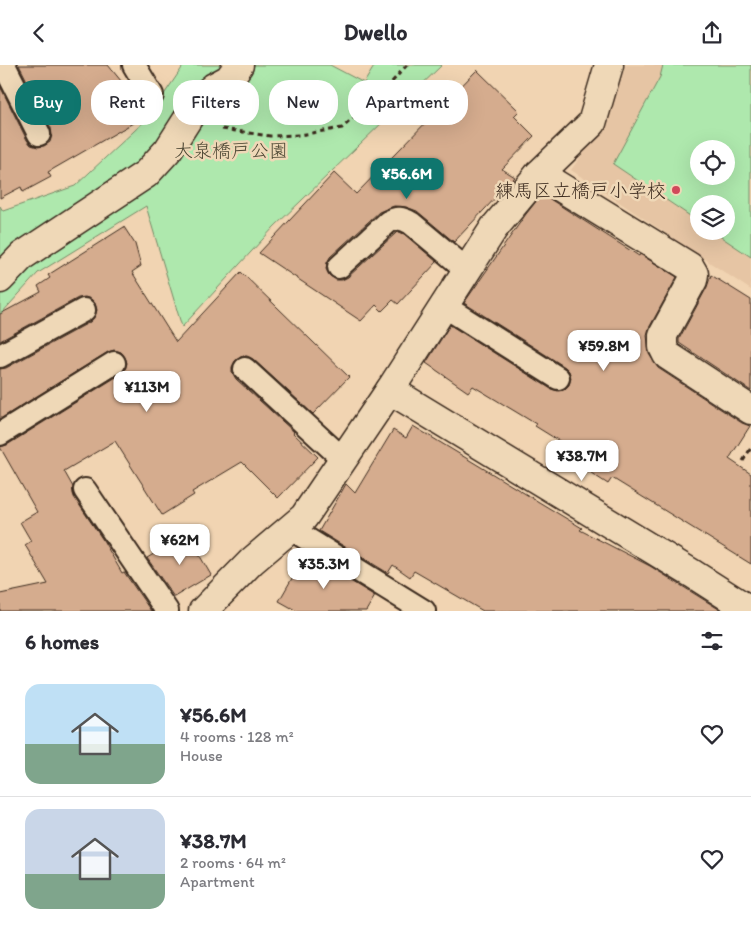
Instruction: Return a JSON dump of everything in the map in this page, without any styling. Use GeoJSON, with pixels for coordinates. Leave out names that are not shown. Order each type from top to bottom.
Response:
{"type":"FeatureCollection","features":[{"type":"Feature","properties":{"kind":"street"},"geometry":{"type":"LineString","coordinates":[[227,80],[239,65]]}},
{"type":"Feature","properties":{"kind":"street"},"geometry":{"type":"LineString","coordinates":[[203,611],[252,561],[304,517],[390,390],[494,228],[539,174],[592,123],[609,65]]}},
{"type":"Feature","properties":{"kind":"street"},"geometry":{"type":"LineString","coordinates":[[0,279],[22,256],[146,174],[168,150],[184,125]]}},
{"type":"Feature","properties":{"kind":"street"},"geometry":{"type":"LineString","coordinates":[[539,174],[690,267],[694,274],[693,281],[663,335],[663,347],[667,355],[751,410]]}},
{"type":"Feature","properties":{"kind":"street"},"geometry":{"type":"LineString","coordinates":[[390,390],[693,573],[751,611]]}},
{"type":"Feature","properties":{"kind":"lane"},"geometry":{"type":"LineString","coordinates":[[4,65],[39,134]]}},
{"type":"Feature","properties":{"kind":"lane"},"geometry":{"type":"LineString","coordinates":[[134,65],[143,80]]}},
{"type":"Feature","properties":{"kind":"lane"},"geometry":{"type":"LineString","coordinates":[[339,267],[388,222],[396,218],[411,223],[467,270]]}},
{"type":"Feature","properties":{"kind":"lane"},"geometry":{"type":"LineString","coordinates":[[444,306],[558,378]]}},
{"type":"Feature","properties":{"kind":"lane"},"geometry":{"type":"LineString","coordinates":[[0,356],[84,310]]}},
{"type":"Feature","properties":{"kind":"lane"},"geometry":{"type":"LineString","coordinates":[[0,434],[114,363]]}},
{"type":"Feature","properties":{"kind":"lane"},"geometry":{"type":"LineString","coordinates":[[245,369],[343,459]]}},
{"type":"Feature","properties":{"kind":"lane"},"geometry":{"type":"LineString","coordinates":[[85,490],[167,611]]}},
{"type":"Feature","properties":{"kind":"lane"},"geometry":{"type":"LineString","coordinates":[[290,529],[424,611]]}},
{"type":"Feature","properties":{"kind":"path"},"geometry":{"type":"LineString","coordinates":[[210,125],[229,131],[270,136],[300,135],[342,128],[383,93],[408,65]]}},
{"type":"Feature","properties":{"kind":"path"},"geometry":{"type":"LineString","coordinates":[[743,461],[751,448]]}},
{"type":"Feature","properties":{"kind":"shaded area","name":"練馬区立橋戸小学校"},"geometry":{"type":"Polygon","coordinates":[[[626,65],[751,65],[751,290],[571,170],[604,124],[626,65]]]}},
{"type":"Feature","properties":{"kind":"green space","name":"大泉橋戸公園"},"geometry":{"type":"Polygon","coordinates":[[[184,65],[330,65],[358,80],[348,80],[348,125],[380,125],[274,227],[182,327],[146,206],[38,273],[0,315],[0,206],[3,211],[75,186],[140,125],[163,125],[163,96],[173,81],[173,125],[259,125],[259,80],[174,80],[184,65]]]}},
{"type":"Feature","properties":{"kind":"green space","name":"大泉橋戸公園"},"geometry":{"type":"Polygon","coordinates":[[[375,65],[442,65],[426,80],[366,80],[375,65]]]}},
{"type":"Feature","properties":{"kind":"green space"},"geometry":{"type":"Polygon","coordinates":[[[663,65],[751,65],[751,257],[726,240],[735,240],[735,195],[690,195],[690,216],[613,164],[660,77],[663,65]]]}},
{"type":"Feature","properties":{"kind":"building"},"geometry":{"type":"Polygon","coordinates":[[[19,65],[108,65],[120,80],[91,80],[91,125],[130,125],[48,172],[51,177],[23,192],[21,187],[0,198],[0,86],[15,116],[15,125],[20,125],[31,145],[38,147],[50,142],[52,135],[49,125],[81,125],[81,80],[27,80],[19,65]]]}},
{"type":"Feature","properties":{"kind":"building"},"geometry":{"type":"Polygon","coordinates":[[[477,70],[519,111],[514,116],[534,136],[502,169],[515,177],[454,242],[417,211],[406,207],[394,206],[379,212],[330,257],[326,269],[329,275],[336,280],[342,280],[348,277],[396,233],[404,234],[437,262],[398,304],[393,300],[382,311],[376,305],[361,321],[259,253],[334,173],[356,194],[423,125],[468,125],[467,80],[477,70]]]}},
{"type":"Feature","properties":{"kind":"building"},"geometry":{"type":"Polygon","coordinates":[[[542,194],[639,256],[640,254],[677,277],[649,328],[647,335],[649,354],[658,368],[742,423],[750,426],[729,459],[751,474],[751,564],[612,478],[608,484],[571,460],[577,452],[535,426],[536,424],[473,386],[468,392],[426,363],[450,325],[551,389],[564,390],[569,385],[571,378],[569,371],[565,367],[464,303],[542,194]]]}},
{"type":"Feature","properties":{"kind":"building"},"geometry":{"type":"Polygon","coordinates":[[[124,227],[135,244],[141,266],[132,272],[176,342],[241,272],[349,377],[313,414],[253,359],[242,356],[235,361],[232,372],[236,379],[294,432],[318,457],[278,498],[242,462],[192,492],[194,495],[162,515],[115,441],[64,471],[73,487],[74,497],[103,540],[122,573],[124,572],[151,611],[0,611],[0,594],[48,584],[25,545],[31,541],[20,522],[37,512],[0,447],[7,445],[121,374],[125,370],[127,363],[121,352],[114,350],[108,352],[0,419],[0,369],[6,368],[90,322],[97,310],[95,303],[91,299],[85,297],[78,298],[0,341],[0,314],[41,292],[38,286],[50,278],[48,275],[124,227]]]}},
{"type":"Feature","properties":{"kind":"building"},"geometry":{"type":"Polygon","coordinates":[[[711,275],[751,300],[751,391],[679,343],[679,339],[707,287],[711,275]]]}},
{"type":"Feature","properties":{"kind":"building"},"geometry":{"type":"Polygon","coordinates":[[[413,426],[582,528],[580,530],[650,566],[722,611],[483,611],[414,571],[410,577],[393,565],[388,573],[319,531],[346,484],[355,493],[393,430],[406,438],[413,426]]]}},
{"type":"Feature","properties":{"kind":"building"},"geometry":{"type":"Polygon","coordinates":[[[187,534],[211,575],[174,597],[147,558],[187,534]]]}},
{"type":"Feature","properties":{"kind":"building"},"geometry":{"type":"Polygon","coordinates":[[[306,554],[375,596],[366,611],[297,611],[279,601],[306,554]]]}},
{"type":"Feature","properties":{"kind":"place","name":"練馬区立橋戸小学校"},"geometry":{"type":"Point","coordinates":[676,190]}}]}
